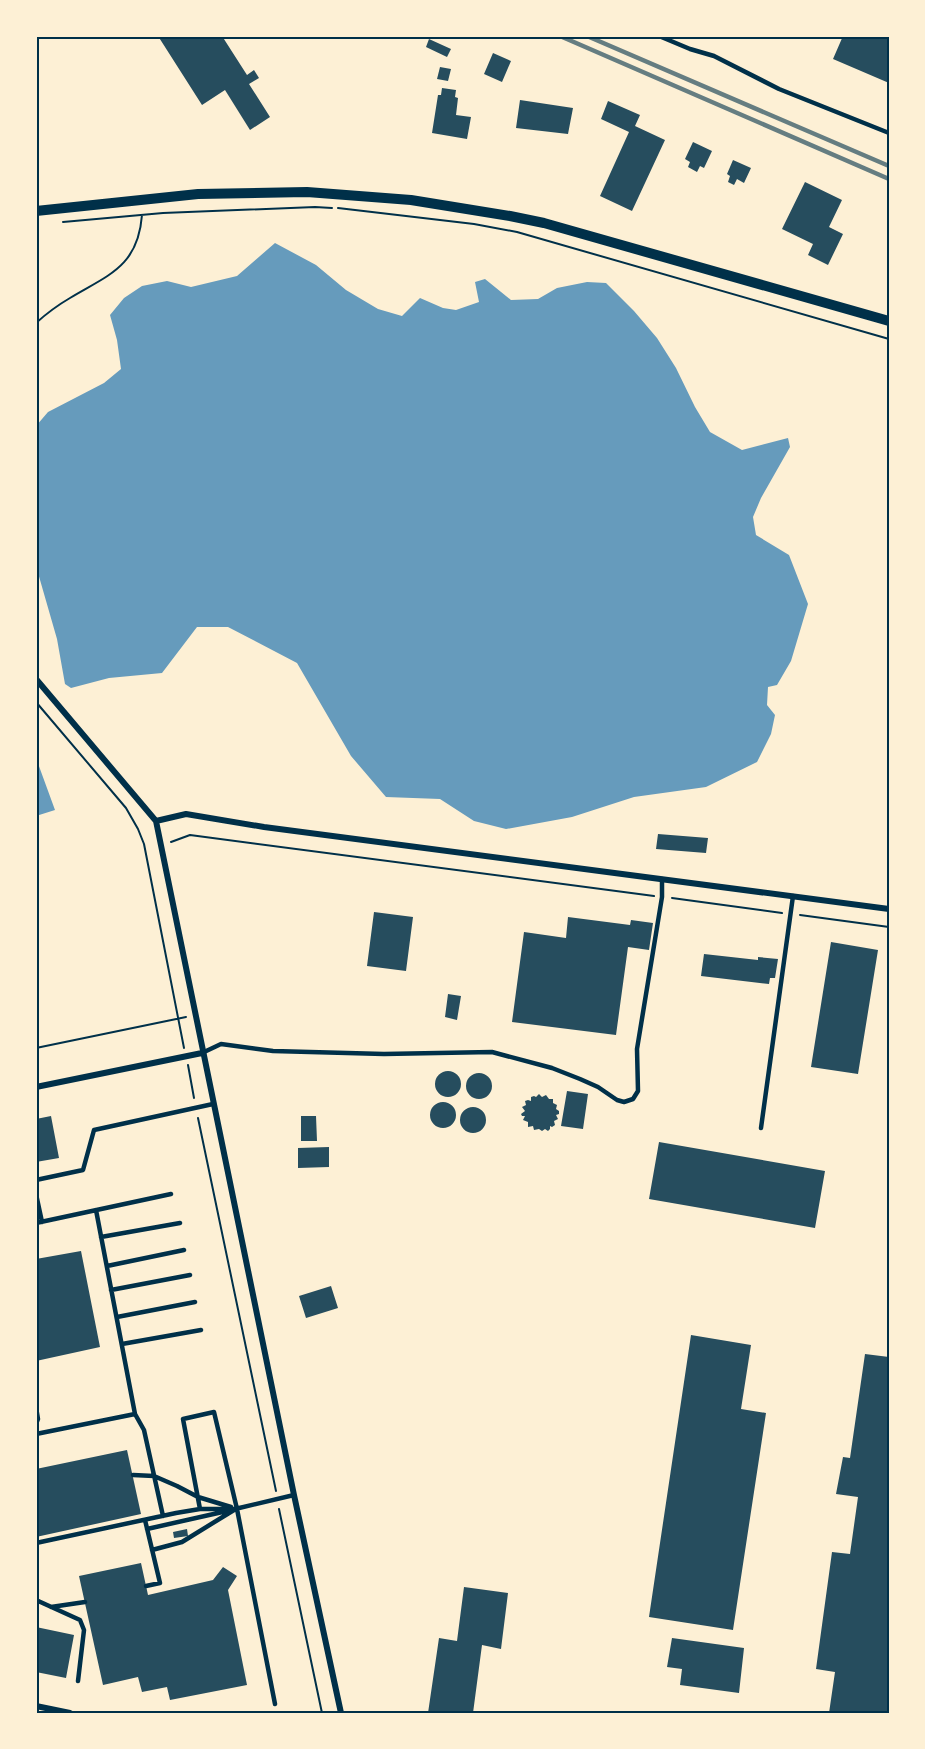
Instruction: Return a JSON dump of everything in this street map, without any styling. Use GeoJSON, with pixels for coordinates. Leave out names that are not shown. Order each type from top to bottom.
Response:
{"type":"FeatureCollection","features":[{"type":"Feature","properties":{"kind":"street"},"geometry":{"type":"LineString","coordinates":[[36,211],[198,194],[307,192],[411,200],[544,223],[889,321]]}},
{"type":"Feature","properties":{"kind":"street"},"geometry":{"type":"LineString","coordinates":[[36,679],[156,821],[202,1053],[341,1713]]}},
{"type":"Feature","properties":{"kind":"street"},"geometry":{"type":"LineString","coordinates":[[156,821],[186,814],[264,827],[889,909]]}},
{"type":"Feature","properties":{"kind":"street"},"geometry":{"type":"LineString","coordinates":[[36,1087],[202,1053]]}},
{"type":"Feature","properties":{"kind":"street"},"geometry":{"type":"LineString","coordinates":[[36,1706],[70,1713]]}},
{"type":"Feature","properties":{"kind":"lane"},"geometry":{"type":"LineString","coordinates":[[659,36],[714,56],[779,89],[889,133]]}},
{"type":"Feature","properties":{"kind":"lane"},"geometry":{"type":"LineString","coordinates":[[202,1053],[220,1044],[273,1051],[384,1054],[492,1052],[552,1068],[598,1087],[617,1100],[624,1102],[633,1099],[638,1091],[637,1049],[662,897],[662,879]]}},
{"type":"Feature","properties":{"kind":"lane"},"geometry":{"type":"LineString","coordinates":[[761,1128],[793,896]]}},
{"type":"Feature","properties":{"kind":"lane"},"geometry":{"type":"LineString","coordinates":[[36,1180],[83,1170],[94,1130],[213,1104]]}},
{"type":"Feature","properties":{"kind":"lane"},"geometry":{"type":"LineString","coordinates":[[36,1194],[42,1222]]}},
{"type":"Feature","properties":{"kind":"lane"},"geometry":{"type":"LineString","coordinates":[[36,1223],[171,1194]]}},
{"type":"Feature","properties":{"kind":"lane"},"geometry":{"type":"LineString","coordinates":[[96,1210],[135,1414],[144,1430],[163,1516]]}},
{"type":"Feature","properties":{"kind":"lane"},"geometry":{"type":"LineString","coordinates":[[101,1237],[180,1223]]}},
{"type":"Feature","properties":{"kind":"lane"},"geometry":{"type":"LineString","coordinates":[[107,1266],[184,1251]]}},
{"type":"Feature","properties":{"kind":"lane"},"geometry":{"type":"LineString","coordinates":[[111,1290],[190,1275]]}},
{"type":"Feature","properties":{"kind":"lane"},"geometry":{"type":"LineString","coordinates":[[117,1317],[195,1302]]}},
{"type":"Feature","properties":{"kind":"lane"},"geometry":{"type":"LineString","coordinates":[[122,1344],[201,1330]]}},
{"type":"Feature","properties":{"kind":"lane"},"geometry":{"type":"LineString","coordinates":[[36,1407],[38,1419],[36,1424]]}},
{"type":"Feature","properties":{"kind":"lane"},"geometry":{"type":"LineString","coordinates":[[200,1509],[183,1419],[214,1412],[237,1509],[275,1704]]}},
{"type":"Feature","properties":{"kind":"lane"},"geometry":{"type":"LineString","coordinates":[[36,1434],[135,1414]]}},
{"type":"Feature","properties":{"kind":"lane"},"geometry":{"type":"LineString","coordinates":[[133,1475],[154,1476],[198,1497],[237,1509]]}},
{"type":"Feature","properties":{"kind":"lane"},"geometry":{"type":"LineString","coordinates":[[147,1529],[294,1495]]}},
{"type":"Feature","properties":{"kind":"lane"},"geometry":{"type":"LineString","coordinates":[[36,1543],[200,1509],[237,1509]]}},
{"type":"Feature","properties":{"kind":"lane"},"geometry":{"type":"LineString","coordinates":[[152,1550],[182,1542],[237,1509]]}},
{"type":"Feature","properties":{"kind":"lane"},"geometry":{"type":"LineString","coordinates":[[145,1520],[160,1584],[146,1586]]}},
{"type":"Feature","properties":{"kind":"lane"},"geometry":{"type":"LineString","coordinates":[[36,1600],[80,1620],[84,1630],[78,1681]]}},
{"type":"Feature","properties":{"kind":"lane"},"geometry":{"type":"LineString","coordinates":[[51,1607],[85,1602]]}},
{"type":"Feature","properties":{"kind":"path"},"geometry":{"type":"LineString","coordinates":[[60,222],[142,215],[315,207],[474,224],[540,238],[889,339]]}},
{"type":"Feature","properties":{"kind":"path"},"geometry":{"type":"LineString","coordinates":[[36,323],[70,298],[111,275],[125,262],[141,232],[142,215]]}},
{"type":"Feature","properties":{"kind":"path"},"geometry":{"type":"LineString","coordinates":[[36,702],[126,808],[144,844],[196,1107],[322,1713]]}},
{"type":"Feature","properties":{"kind":"path"},"geometry":{"type":"LineString","coordinates":[[144,844],[173,842],[190,835],[889,927]]}},
{"type":"Feature","properties":{"kind":"path"},"geometry":{"type":"LineString","coordinates":[[36,1048],[195,1015]]}},
{"type":"Feature","properties":{"kind":"water"},"geometry":{"type":"Polygon","coordinates":[[[275,243],[316,265],[346,290],[378,309],[402,316],[420,298],[443,308],[456,310],[479,302],[475,282],[485,279],[511,300],[538,299],[557,288],[587,282],[606,283],[657,338],[676,368],[710,432],[742,450],[788,438],[790,447],[761,498],[753,517],[756,535],[789,555],[808,604],[791,661],[777,685],[768,687],[767,705],[775,715],[771,734],[757,762],[706,787],[634,797],[572,817],[506,829],[474,821],[440,799],[386,797],[351,756],[297,663],[228,627],[197,627],[162,673],[109,678],[71,688],[65,684],[57,639],[36,566],[36,426],[48,412],[104,383],[121,369],[117,340],[110,315],[124,298],[142,286],[167,281],[191,287],[237,276],[275,243]]]}},
{"type":"Feature","properties":{"kind":"water"},"geometry":{"type":"Polygon","coordinates":[[[36,758],[55,810],[36,816],[36,758]]]}},
{"type":"Feature","properties":{"kind":"building"},"geometry":{"type":"Polygon","coordinates":[[[158,36],[222,36],[247,75],[254,70],[259,78],[249,84],[270,117],[250,130],[225,90],[202,105],[158,36]]]}},
{"type":"Feature","properties":{"kind":"building"},"geometry":{"type":"Polygon","coordinates":[[[843,36],[889,36],[889,83],[833,59],[843,36]]]}},
{"type":"Feature","properties":{"kind":"building"},"geometry":{"type":"Polygon","coordinates":[[[429,39],[451,49],[447,57],[426,47],[429,39]]]}},
{"type":"Feature","properties":{"kind":"building"},"geometry":{"type":"Polygon","coordinates":[[[493,53],[511,61],[502,82],[484,74],[493,53]]]}},
{"type":"Feature","properties":{"kind":"building"},"geometry":{"type":"Polygon","coordinates":[[[440,67],[451,69],[448,81],[437,79],[440,67]]]}},
{"type":"Feature","properties":{"kind":"building"},"geometry":{"type":"Polygon","coordinates":[[[442,88],[456,90],[455,97],[458,98],[456,115],[471,117],[467,139],[432,133],[438,95],[441,95],[442,88]]]}},
{"type":"Feature","properties":{"kind":"building"},"geometry":{"type":"Polygon","coordinates":[[[520,100],[573,108],[568,134],[516,128],[520,100]]]}},
{"type":"Feature","properties":{"kind":"building"},"geometry":{"type":"Polygon","coordinates":[[[608,101],[640,115],[635,126],[665,140],[632,211],[600,196],[629,132],[601,119],[608,101]]]}},
{"type":"Feature","properties":{"kind":"building"},"geometry":{"type":"Polygon","coordinates":[[[693,142],[712,151],[704,168],[700,166],[697,172],[688,167],[690,162],[685,159],[693,142]]]}},
{"type":"Feature","properties":{"kind":"building"},"geometry":{"type":"Polygon","coordinates":[[[733,160],[751,168],[744,183],[737,179],[734,185],[728,182],[730,176],[727,174],[733,160]]]}},
{"type":"Feature","properties":{"kind":"building"},"geometry":{"type":"Polygon","coordinates":[[[805,182],[842,200],[829,227],[843,234],[828,265],[808,255],[813,244],[782,229],[805,182]]]}},
{"type":"Feature","properties":{"kind":"building"},"geometry":{"type":"Polygon","coordinates":[[[658,834],[708,838],[706,853],[656,849],[658,834]]]}},
{"type":"Feature","properties":{"kind":"building"},"geometry":{"type":"Polygon","coordinates":[[[374,912],[413,917],[406,971],[367,966],[374,912]]]}},
{"type":"Feature","properties":{"kind":"building"},"geometry":{"type":"Polygon","coordinates":[[[568,917],[630,925],[631,920],[653,923],[649,950],[628,947],[616,1035],[512,1022],[524,932],[566,938],[568,917]]]}},
{"type":"Feature","properties":{"kind":"building"},"geometry":{"type":"Polygon","coordinates":[[[831,942],[878,950],[858,1074],[811,1067],[831,942]]]}},
{"type":"Feature","properties":{"kind":"building"},"geometry":{"type":"Polygon","coordinates":[[[704,954],[758,960],[758,957],[778,959],[775,978],[770,978],[769,984],[701,976],[704,954]]]}},
{"type":"Feature","properties":{"kind":"building"},"geometry":{"type":"Polygon","coordinates":[[[448,994],[461,996],[457,1020],[445,1017],[448,994]]]}},
{"type":"Feature","properties":{"kind":"building"},"geometry":{"type":"Polygon","coordinates":[[[448,1071],[457,1075],[461,1084],[457,1093],[448,1097],[439,1093],[435,1084],[439,1075],[448,1071]]]}},
{"type":"Feature","properties":{"kind":"building"},"geometry":{"type":"Polygon","coordinates":[[[479,1073],[488,1077],[492,1086],[488,1095],[479,1099],[470,1095],[466,1086],[470,1077],[479,1073]]]}},
{"type":"Feature","properties":{"kind":"building"},"geometry":{"type":"Polygon","coordinates":[[[567,1091],[588,1094],[583,1129],[561,1126],[567,1091]]]}},
{"type":"Feature","properties":{"kind":"building"},"geometry":{"type":"Polygon","coordinates":[[[539,1094],[542,1097],[546,1095],[549,1099],[553,1099],[559,1111],[556,1115],[558,1119],[554,1121],[555,1125],[550,1126],[548,1131],[534,1130],[533,1126],[528,1127],[528,1122],[523,1120],[525,1116],[521,1114],[525,1111],[522,1107],[526,1105],[525,1101],[531,1101],[531,1097],[539,1094]]]}},
{"type":"Feature","properties":{"kind":"building"},"geometry":{"type":"Polygon","coordinates":[[[443,1102],[452,1106],[456,1115],[452,1124],[443,1128],[434,1124],[430,1115],[434,1106],[443,1102]]]}},
{"type":"Feature","properties":{"kind":"building"},"geometry":{"type":"Polygon","coordinates":[[[473,1107],[482,1111],[486,1120],[482,1129],[473,1133],[464,1129],[460,1120],[464,1111],[473,1107]]]}},
{"type":"Feature","properties":{"kind":"building"},"geometry":{"type":"Polygon","coordinates":[[[51,1116],[59,1158],[36,1162],[36,1119],[51,1116]]]}},
{"type":"Feature","properties":{"kind":"building"},"geometry":{"type":"Polygon","coordinates":[[[301,1116],[316,1116],[317,1141],[301,1141],[301,1116]]]}},
{"type":"Feature","properties":{"kind":"building"},"geometry":{"type":"Polygon","coordinates":[[[659,1142],[825,1171],[815,1228],[649,1199],[659,1142]]]}},
{"type":"Feature","properties":{"kind":"building"},"geometry":{"type":"Polygon","coordinates":[[[329,1147],[329,1167],[298,1168],[298,1148],[329,1147]]]}},
{"type":"Feature","properties":{"kind":"building"},"geometry":{"type":"Polygon","coordinates":[[[81,1251],[100,1347],[36,1361],[36,1259],[81,1251]]]}},
{"type":"Feature","properties":{"kind":"building"},"geometry":{"type":"Polygon","coordinates":[[[331,1286],[338,1308],[306,1318],[299,1296],[331,1286]]]}},
{"type":"Feature","properties":{"kind":"building"},"geometry":{"type":"Polygon","coordinates":[[[691,1335],[751,1345],[741,1409],[766,1413],[733,1630],[649,1617],[691,1335]]]}},
{"type":"Feature","properties":{"kind":"building"},"geometry":{"type":"Polygon","coordinates":[[[865,1354],[889,1357],[889,1713],[829,1713],[835,1672],[816,1669],[832,1552],[850,1554],[858,1497],[836,1494],[843,1457],[850,1458],[865,1354]]]}},
{"type":"Feature","properties":{"kind":"building"},"geometry":{"type":"Polygon","coordinates":[[[127,1450],[141,1514],[36,1537],[36,1469],[127,1450]]]}},
{"type":"Feature","properties":{"kind":"building"},"geometry":{"type":"Polygon","coordinates":[[[187,1529],[188,1536],[174,1538],[173,1532],[187,1529]]]}},
{"type":"Feature","properties":{"kind":"building"},"geometry":{"type":"Polygon","coordinates":[[[141,1563],[148,1595],[213,1580],[223,1567],[237,1576],[228,1590],[247,1685],[170,1700],[167,1687],[142,1692],[138,1677],[103,1685],[79,1576],[141,1563]]]}},
{"type":"Feature","properties":{"kind":"building"},"geometry":{"type":"Polygon","coordinates":[[[464,1587],[508,1593],[501,1649],[482,1645],[473,1713],[428,1713],[439,1638],[457,1641],[464,1587]]]}},
{"type":"Feature","properties":{"kind":"building"},"geometry":{"type":"Polygon","coordinates":[[[36,1627],[74,1635],[66,1678],[36,1672],[36,1627]]]}},
{"type":"Feature","properties":{"kind":"building"},"geometry":{"type":"Polygon","coordinates":[[[672,1638],[744,1648],[739,1693],[680,1685],[682,1669],[667,1667],[672,1638]]]}},
{"type":"Feature","properties":{"kind":"railway"},"geometry":{"type":"LineString","coordinates":[[560,36],[889,179]]}},
{"type":"Feature","properties":{"kind":"railway"},"geometry":{"type":"LineString","coordinates":[[587,36],[889,166]]}}]}
